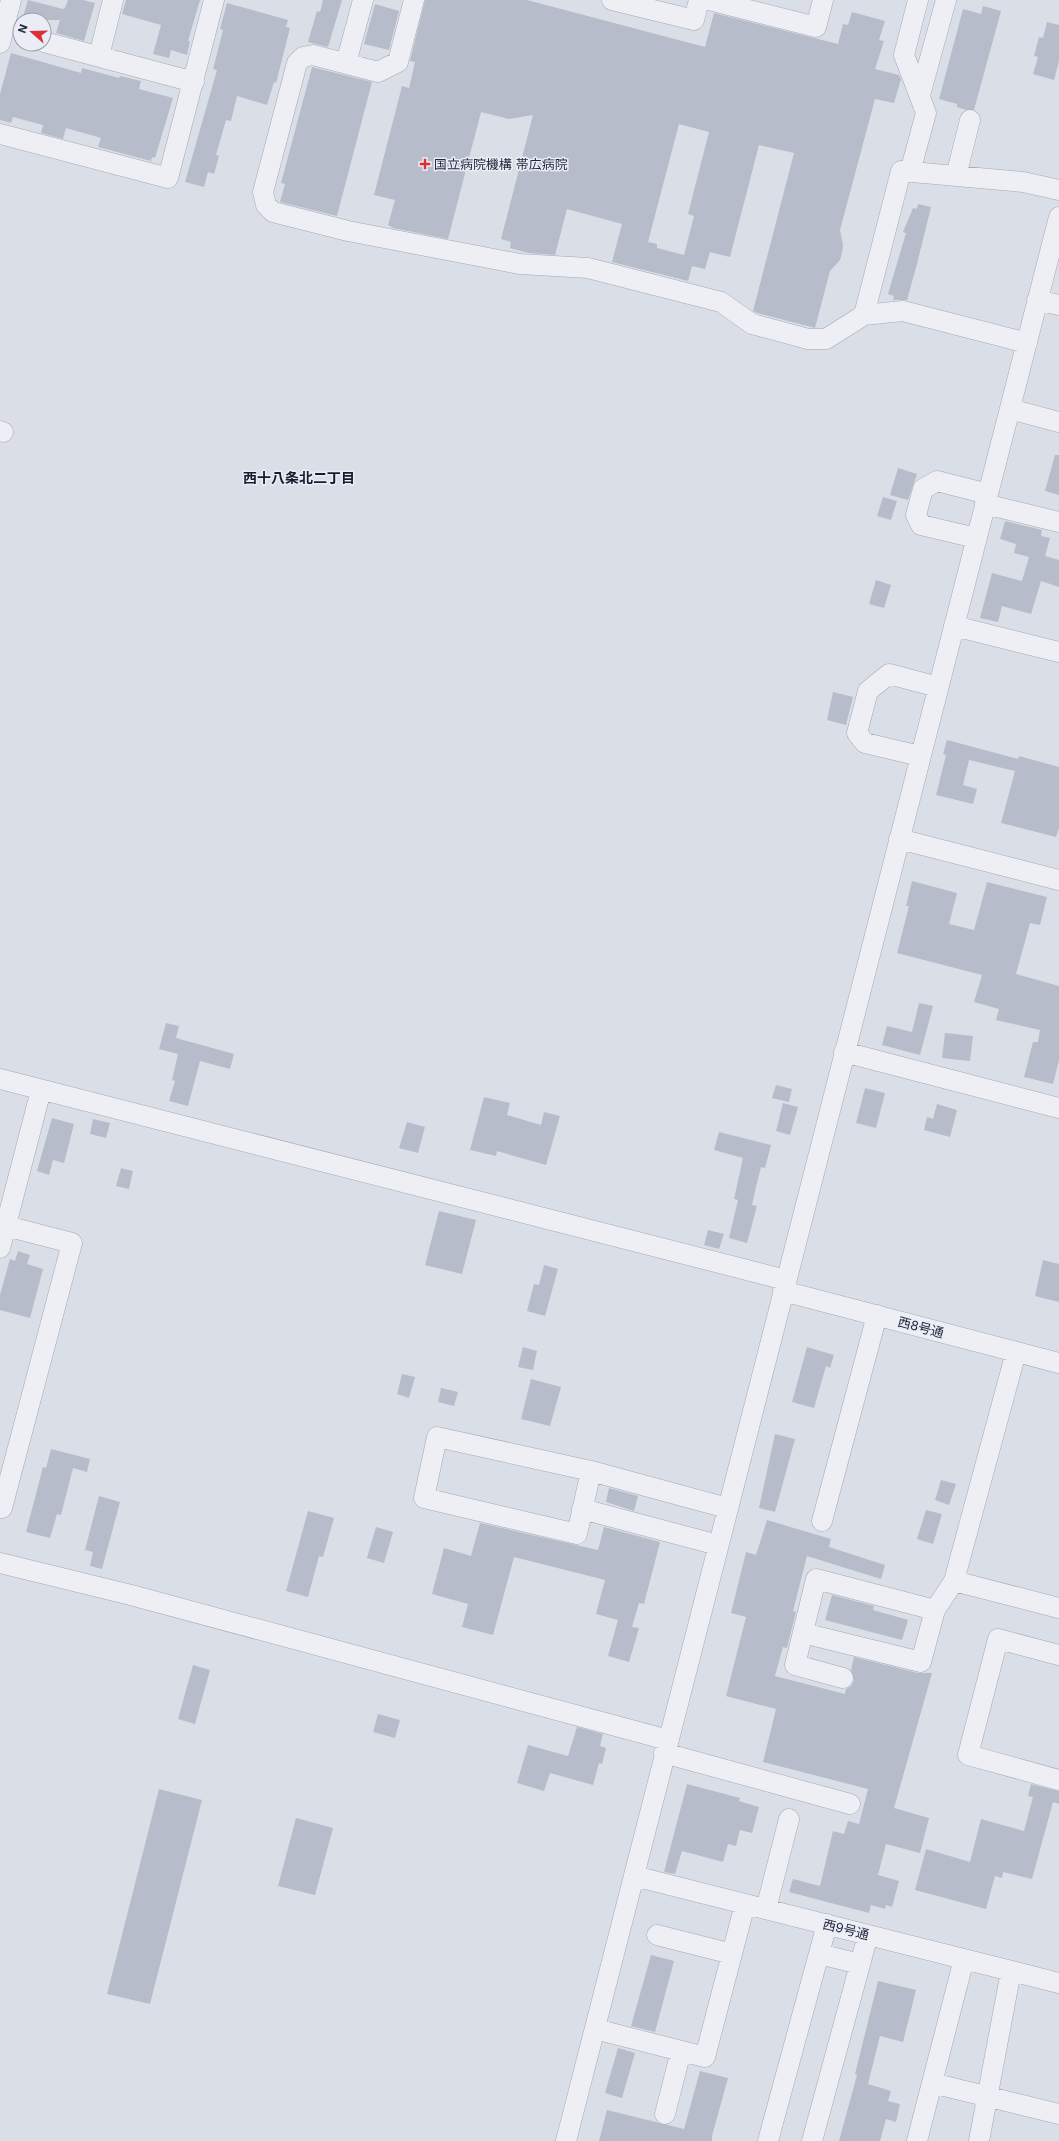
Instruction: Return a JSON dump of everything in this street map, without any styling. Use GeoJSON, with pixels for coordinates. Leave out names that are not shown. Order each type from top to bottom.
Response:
{"type":"FeatureCollection","features":[{"type":"Feature","properties":{"kind":"street"},"geometry":{"type":"LineString","coordinates":[[8,37],[11,0]]}},
{"type":"Feature","properties":{"kind":"street"},"geometry":{"type":"LineString","coordinates":[[99,56],[113,0]]}},
{"type":"Feature","properties":{"kind":"street"},"geometry":{"type":"LineString","coordinates":[[0,134],[168,178],[214,0]]}},
{"type":"Feature","properties":{"kind":"street"},"geometry":{"type":"LineString","coordinates":[[346,64],[363,0]]}},
{"type":"Feature","properties":{"kind":"street"},"geometry":{"type":"LineString","coordinates":[[612,0],[694,20],[699,0]]}},
{"type":"Feature","properties":{"kind":"street"},"geometry":{"type":"LineString","coordinates":[[709,0],[816,27],[823,0]]}},
{"type":"Feature","properties":{"kind":"street"},"geometry":{"type":"LineString","coordinates":[[910,172],[926,113],[904,55],[918,0]]}},
{"type":"Feature","properties":{"kind":"street"},"geometry":{"type":"LineString","coordinates":[[920,95],[946,0]]}},
{"type":"Feature","properties":{"kind":"street"},"geometry":{"type":"LineString","coordinates":[[411,1],[398,62],[378,72],[314,55],[303,57],[297,63],[263,192],[266,205],[273,212],[348,231],[520,264],[588,268],[721,302],[752,324],[808,339],[826,339],[864,315],[903,311],[1027,343]]}},
{"type":"Feature","properties":{"kind":"street"},"geometry":{"type":"LineString","coordinates":[[52,44],[194,82]]}},
{"type":"Feature","properties":{"kind":"street"},"geometry":{"type":"LineString","coordinates":[[956,176],[970,120]]}},
{"type":"Feature","properties":{"kind":"street"},"geometry":{"type":"LineString","coordinates":[[864,315],[902,171],[1023,182],[1059,190]]}},
{"type":"Feature","properties":{"kind":"street"},"geometry":{"type":"LineString","coordinates":[[566,2141],[1059,217]]}},
{"type":"Feature","properties":{"kind":"street"},"geometry":{"type":"LineString","coordinates":[[1037,300],[1059,305]]}},
{"type":"Feature","properties":{"kind":"street"},"geometry":{"type":"LineString","coordinates":[[1010,409],[1059,422]]}},
{"type":"Feature","properties":{"kind":"street"},"geometry":{"type":"LineString","coordinates":[[976,538],[921,525],[916,515],[923,488],[937,481],[986,499],[1059,522]]}},
{"type":"Feature","properties":{"kind":"street"},"geometry":{"type":"LineString","coordinates":[[954,626],[1059,652]]}},
{"type":"Feature","properties":{"kind":"street"},"geometry":{"type":"LineString","coordinates":[[920,756],[865,743],[857,732],[868,691],[889,674],[938,687]]}},
{"type":"Feature","properties":{"kind":"street"},"geometry":{"type":"LineString","coordinates":[[899,839],[1059,880]]}},
{"type":"Feature","properties":{"kind":"street"},"geometry":{"type":"LineString","coordinates":[[844,1052],[1059,1108]]}},
{"type":"Feature","properties":{"kind":"street","name":"西8号通"},"geometry":{"type":"LineString","coordinates":[[0,1079],[784,1286],[877,1315],[1059,1363]]}},
{"type":"Feature","properties":{"kind":"street"},"geometry":{"type":"LineString","coordinates":[[0,1248],[41,1090]]}},
{"type":"Feature","properties":{"kind":"street"},"geometry":{"type":"LineString","coordinates":[[0,1508],[2,1508],[72,1243],[6,1226]]}},
{"type":"Feature","properties":{"kind":"street"},"geometry":{"type":"LineString","coordinates":[[822,1521],[877,1315]]}},
{"type":"Feature","properties":{"kind":"street"},"geometry":{"type":"LineString","coordinates":[[803,1633],[921,1662],[935,1610],[954,1582],[1016,1352]]}},
{"type":"Feature","properties":{"kind":"street"},"geometry":{"type":"LineString","coordinates":[[591,1471],[577,1534],[424,1498],[437,1438],[591,1471],[727,1508]]}},
{"type":"Feature","properties":{"kind":"street"},"geometry":{"type":"LineString","coordinates":[[582,1509],[718,1545]]}},
{"type":"Feature","properties":{"kind":"street"},"geometry":{"type":"LineString","coordinates":[[0,1563],[131,1595],[666,1747],[850,1804]]}},
{"type":"Feature","properties":{"kind":"street"},"geometry":{"type":"LineString","coordinates":[[844,1678],[795,1665],[816,1579],[935,1610]]}},
{"type":"Feature","properties":{"kind":"street"},"geometry":{"type":"LineString","coordinates":[[954,1582],[1059,1608]]}},
{"type":"Feature","properties":{"kind":"street"},"geometry":{"type":"LineString","coordinates":[[1059,1655],[998,1639],[968,1755],[1059,1780]]}},
{"type":"Feature","properties":{"kind":"street"},"geometry":{"type":"LineString","coordinates":[[766,1909],[789,1819]]}},
{"type":"Feature","properties":{"kind":"street","name":"西9号通"},"geometry":{"type":"LineString","coordinates":[[634,1876],[1059,1983]]}},
{"type":"Feature","properties":{"kind":"street"},"geometry":{"type":"LineString","coordinates":[[595,2029],[705,2057],[745,1904]]}},
{"type":"Feature","properties":{"kind":"street"},"geometry":{"type":"LineString","coordinates":[[768,2141],[827,1924]]}},
{"type":"Feature","properties":{"kind":"street"},"geometry":{"type":"LineString","coordinates":[[657,1935],[732,1954]]}},
{"type":"Feature","properties":{"kind":"street"},"geometry":{"type":"LineString","coordinates":[[812,2141],[868,1935]]}},
{"type":"Feature","properties":{"kind":"street"},"geometry":{"type":"LineString","coordinates":[[819,1954],[860,1964]]}},
{"type":"Feature","properties":{"kind":"street"},"geometry":{"type":"LineString","coordinates":[[917,2141],[964,1959]]}},
{"type":"Feature","properties":{"kind":"street"},"geometry":{"type":"LineString","coordinates":[[979,2141],[989,2097],[1011,1971]]}},
{"type":"Feature","properties":{"kind":"street"},"geometry":{"type":"LineString","coordinates":[[665,2114],[681,2051]]}},
{"type":"Feature","properties":{"kind":"street"},"geometry":{"type":"LineString","coordinates":[[932,2083],[1059,2114]]}},
{"type":"Feature","properties":{"kind":"building"},"geometry":{"type":"Polygon","coordinates":[[[28,0],[63,9],[65,8],[68,0],[83,0],[95,3],[84,41],[56,33],[60,20],[52,20],[52,12],[24,12],[28,0]]]}},
{"type":"Feature","properties":{"kind":"building"},"geometry":{"type":"Polygon","coordinates":[[[126,0],[200,0],[188,41],[190,41],[187,55],[171,50],[169,58],[153,54],[161,25],[122,14],[126,0]]]}},
{"type":"Feature","properties":{"kind":"building"},"geometry":{"type":"Polygon","coordinates":[[[323,0],[342,0],[328,47],[308,42],[317,11],[320,12],[323,0]]]}},
{"type":"Feature","properties":{"kind":"building","name":"国立病院機構 帯広病院"},"geometry":{"type":"Polygon","coordinates":[[[425,0],[527,0],[705,47],[714,13],[838,44],[843,24],[848,25],[852,12],[885,21],[879,40],[884,41],[875,69],[899,75],[901,79],[894,103],[875,99],[840,230],[843,245],[842,253],[840,260],[830,271],[815,328],[753,311],[794,153],[759,145],[730,257],[710,252],[705,269],[692,266],[688,281],[612,262],[622,224],[567,209],[555,255],[529,253],[510,248],[511,242],[501,239],[533,115],[509,119],[481,112],[448,239],[393,228],[388,225],[395,200],[374,195],[402,86],[409,88],[415,62],[410,61],[425,0]],[[679,124],[648,242],[657,244],[657,248],[684,255],[694,216],[688,214],[709,132],[679,124]]]}},
{"type":"Feature","properties":{"kind":"building"},"geometry":{"type":"Polygon","coordinates":[[[227,3],[288,20],[286,27],[290,28],[276,83],[274,82],[267,105],[237,96],[231,121],[226,120],[216,155],[219,156],[214,174],[208,172],[204,187],[185,182],[217,70],[213,69],[223,30],[220,29],[227,3]]]}},
{"type":"Feature","properties":{"kind":"building"},"geometry":{"type":"Polygon","coordinates":[[[375,4],[399,11],[389,50],[364,44],[375,4]]]}},
{"type":"Feature","properties":{"kind":"building"},"geometry":{"type":"Polygon","coordinates":[[[983,6],[1001,11],[974,110],[966,110],[957,107],[957,104],[939,99],[963,9],[981,14],[983,6]]]}},
{"type":"Feature","properties":{"kind":"building"},"geometry":{"type":"Polygon","coordinates":[[[1047,22],[1059,25],[1059,61],[1054,80],[1033,74],[1038,57],[1034,56],[1039,37],[1043,38],[1047,22]]]}},
{"type":"Feature","properties":{"kind":"building"},"geometry":{"type":"Polygon","coordinates":[[[11,53],[81,73],[82,68],[119,78],[120,76],[141,81],[139,89],[173,98],[155,158],[152,157],[151,161],[98,147],[101,138],[66,128],[63,139],[41,133],[43,125],[13,117],[11,123],[0,120],[0,94],[11,53]]]}},
{"type":"Feature","properties":{"kind":"building"},"geometry":{"type":"Polygon","coordinates":[[[312,67],[372,82],[337,216],[280,202],[285,184],[281,183],[312,67]]]}},
{"type":"Feature","properties":{"kind":"building"},"geometry":{"type":"Polygon","coordinates":[[[918,204],[931,207],[917,264],[907,300],[893,300],[894,296],[888,294],[906,233],[903,232],[913,208],[917,209],[918,204]]]}},
{"type":"Feature","properties":{"kind":"building"},"geometry":{"type":"Polygon","coordinates":[[[1055,455],[1059,455],[1059,495],[1045,491],[1055,455]]]}},
{"type":"Feature","properties":{"kind":"building"},"geometry":{"type":"Polygon","coordinates":[[[898,468],[917,474],[908,500],[890,495],[898,468]]]}},
{"type":"Feature","properties":{"kind":"building"},"geometry":{"type":"Polygon","coordinates":[[[883,497],[897,501],[891,520],[877,516],[883,497]]]}},
{"type":"Feature","properties":{"kind":"building"},"geometry":{"type":"Polygon","coordinates":[[[1005,521],[1042,530],[1041,536],[1050,538],[1045,556],[1059,560],[1059,587],[1041,581],[1031,614],[1002,606],[998,622],[980,618],[992,573],[1022,581],[1029,557],[1014,553],[1016,544],[1000,539],[1005,521]]]}},
{"type":"Feature","properties":{"kind":"building"},"geometry":{"type":"Polygon","coordinates":[[[876,580],[891,585],[884,608],[869,604],[876,580]]]}},
{"type":"Feature","properties":{"kind":"building"},"geometry":{"type":"Polygon","coordinates":[[[833,692],[853,697],[846,725],[827,720],[833,692]]]}},
{"type":"Feature","properties":{"kind":"building"},"geometry":{"type":"Polygon","coordinates":[[[947,740],[1018,759],[1019,756],[1059,767],[1059,828],[1056,837],[1001,823],[1015,771],[969,760],[963,785],[977,789],[973,804],[936,795],[946,755],[943,754],[947,740]]]}},
{"type":"Feature","properties":{"kind":"building"},"geometry":{"type":"Polygon","coordinates":[[[912,881],[957,893],[949,924],[974,930],[987,882],[1047,897],[1040,925],[1030,923],[1016,974],[1059,986],[1059,1060],[1053,1084],[1024,1077],[1033,1042],[1038,1042],[1040,1030],[996,1020],[999,1009],[974,1002],[982,975],[897,953],[909,906],[906,906],[912,881]]]}},
{"type":"Feature","properties":{"kind":"building"},"geometry":{"type":"Polygon","coordinates":[[[919,1003],[933,1006],[920,1055],[882,1045],[887,1026],[912,1032],[919,1003]]]}},
{"type":"Feature","properties":{"kind":"building"},"geometry":{"type":"Polygon","coordinates":[[[166,1023],[179,1026],[176,1038],[234,1054],[230,1069],[200,1061],[188,1106],[169,1101],[175,1081],[172,1080],[178,1054],[159,1049],[166,1023]]]}},
{"type":"Feature","properties":{"kind":"building"},"geometry":{"type":"Polygon","coordinates":[[[945,1033],[973,1036],[970,1061],[942,1058],[945,1033]]]}},
{"type":"Feature","properties":{"kind":"building"},"geometry":{"type":"Polygon","coordinates":[[[776,1085],[792,1089],[789,1102],[772,1098],[776,1085]]]}},
{"type":"Feature","properties":{"kind":"building"},"geometry":{"type":"Polygon","coordinates":[[[865,1088],[885,1093],[876,1128],[856,1123],[865,1088]]]}},
{"type":"Feature","properties":{"kind":"building"},"geometry":{"type":"Polygon","coordinates":[[[484,1097],[510,1103],[507,1115],[541,1125],[544,1112],[560,1116],[546,1165],[497,1151],[496,1156],[470,1150],[484,1097]]]}},
{"type":"Feature","properties":{"kind":"building"},"geometry":{"type":"Polygon","coordinates":[[[783,1103],[798,1107],[790,1135],[776,1131],[783,1103]]]}},
{"type":"Feature","properties":{"kind":"building"},"geometry":{"type":"Polygon","coordinates":[[[937,1104],[957,1110],[950,1137],[924,1130],[927,1117],[933,1119],[937,1104]]]}},
{"type":"Feature","properties":{"kind":"building"},"geometry":{"type":"Polygon","coordinates":[[[52,1118],[74,1124],[64,1163],[53,1160],[49,1175],[37,1171],[52,1118]]]}},
{"type":"Feature","properties":{"kind":"building"},"geometry":{"type":"Polygon","coordinates":[[[93,1119],[110,1123],[106,1138],[90,1134],[93,1119]]]}},
{"type":"Feature","properties":{"kind":"building"},"geometry":{"type":"Polygon","coordinates":[[[407,1122],[425,1127],[418,1153],[399,1148],[407,1122]]]}},
{"type":"Feature","properties":{"kind":"building"},"geometry":{"type":"Polygon","coordinates":[[[719,1132],[771,1145],[765,1168],[761,1167],[755,1191],[752,1205],[757,1206],[747,1243],[729,1238],[738,1200],[734,1199],[743,1158],[714,1150],[719,1132]]]}},
{"type":"Feature","properties":{"kind":"building"},"geometry":{"type":"Polygon","coordinates":[[[121,1168],[133,1171],[129,1189],[116,1186],[121,1168]]]}},
{"type":"Feature","properties":{"kind":"building"},"geometry":{"type":"Polygon","coordinates":[[[439,1211],[476,1220],[462,1274],[425,1265],[439,1211]]]}},
{"type":"Feature","properties":{"kind":"building"},"geometry":{"type":"Polygon","coordinates":[[[708,1230],[724,1234],[719,1249],[704,1245],[708,1230]]]}},
{"type":"Feature","properties":{"kind":"building"},"geometry":{"type":"Polygon","coordinates":[[[18,1251],[30,1255],[27,1264],[43,1269],[30,1318],[0,1310],[0,1295],[10,1259],[15,1261],[18,1251]]]}},
{"type":"Feature","properties":{"kind":"building"},"geometry":{"type":"Polygon","coordinates":[[[1043,1260],[1059,1264],[1059,1302],[1035,1296],[1043,1260]]]}},
{"type":"Feature","properties":{"kind":"building"},"geometry":{"type":"Polygon","coordinates":[[[544,1265],[558,1269],[545,1316],[527,1311],[534,1284],[539,1285],[544,1265]]]}},
{"type":"Feature","properties":{"kind":"building"},"geometry":{"type":"Polygon","coordinates":[[[523,1347],[537,1351],[533,1370],[518,1367],[523,1347]]]}},
{"type":"Feature","properties":{"kind":"building"},"geometry":{"type":"Polygon","coordinates":[[[807,1347],[834,1355],[830,1368],[826,1366],[814,1408],[792,1402],[807,1347]]]}},
{"type":"Feature","properties":{"kind":"building"},"geometry":{"type":"Polygon","coordinates":[[[402,1374],[415,1377],[409,1398],[397,1394],[402,1374]]]}},
{"type":"Feature","properties":{"kind":"building"},"geometry":{"type":"Polygon","coordinates":[[[531,1379],[561,1387],[550,1426],[521,1419],[531,1379]]]}},
{"type":"Feature","properties":{"kind":"building"},"geometry":{"type":"Polygon","coordinates":[[[441,1388],[458,1392],[454,1406],[438,1402],[441,1388]]]}},
{"type":"Feature","properties":{"kind":"building"},"geometry":{"type":"Polygon","coordinates":[[[775,1434],[795,1439],[775,1512],[759,1508],[775,1434]]]}},
{"type":"Feature","properties":{"kind":"building"},"geometry":{"type":"Polygon","coordinates":[[[51,1449],[90,1459],[87,1472],[73,1468],[61,1515],[57,1514],[50,1538],[26,1532],[43,1467],[46,1468],[51,1449]]]}},
{"type":"Feature","properties":{"kind":"building"},"geometry":{"type":"Polygon","coordinates":[[[941,1480],[956,1484],[949,1505],[935,1500],[941,1480]]]}},
{"type":"Feature","properties":{"kind":"building"},"geometry":{"type":"Polygon","coordinates":[[[609,1488],[638,1496],[634,1511],[606,1502],[609,1488]]]}},
{"type":"Feature","properties":{"kind":"building"},"geometry":{"type":"Polygon","coordinates":[[[99,1496],[120,1502],[102,1569],[90,1566],[93,1552],[85,1550],[99,1496]]]}},
{"type":"Feature","properties":{"kind":"building"},"geometry":{"type":"Polygon","coordinates":[[[926,1510],[942,1514],[933,1544],[917,1539],[926,1510]]]}},
{"type":"Feature","properties":{"kind":"building"},"geometry":{"type":"Polygon","coordinates":[[[308,1511],[334,1518],[323,1557],[319,1556],[308,1597],[286,1591],[308,1511]]]}},
{"type":"Feature","properties":{"kind":"building"},"geometry":{"type":"Polygon","coordinates":[[[767,1520],[831,1539],[829,1547],[885,1565],[881,1579],[807,1556],[793,1611],[796,1612],[787,1648],[783,1647],[775,1676],[845,1694],[846,1689],[851,1686],[854,1681],[851,1670],[854,1657],[918,1673],[932,1673],[894,1808],[929,1818],[920,1853],[886,1844],[878,1875],[899,1881],[892,1907],[886,1905],[885,1909],[871,1905],[869,1913],[789,1892],[793,1879],[820,1886],[833,1831],[844,1834],[848,1821],[859,1824],[868,1789],[763,1762],[776,1709],[726,1696],[746,1617],[731,1613],[746,1552],[756,1555],[767,1520]]]}},
{"type":"Feature","properties":{"kind":"building"},"geometry":{"type":"Polygon","coordinates":[[[480,1523],[598,1550],[604,1527],[660,1542],[644,1604],[639,1603],[632,1627],[639,1628],[629,1662],[608,1656],[618,1620],[596,1614],[605,1580],[514,1557],[493,1635],[462,1627],[468,1604],[432,1594],[444,1548],[471,1556],[480,1523]]]}},
{"type":"Feature","properties":{"kind":"building"},"geometry":{"type":"Polygon","coordinates":[[[376,1527],[393,1532],[384,1563],[367,1558],[376,1527]]]}},
{"type":"Feature","properties":{"kind":"building"},"geometry":{"type":"Polygon","coordinates":[[[832,1595],[874,1606],[873,1610],[908,1620],[902,1640],[825,1620],[832,1595]]]}},
{"type":"Feature","properties":{"kind":"building"},"geometry":{"type":"Polygon","coordinates":[[[193,1665],[210,1670],[195,1724],[178,1719],[193,1665]]]}},
{"type":"Feature","properties":{"kind":"building"},"geometry":{"type":"Polygon","coordinates":[[[378,1714],[400,1720],[395,1738],[373,1732],[378,1714]]]}},
{"type":"Feature","properties":{"kind":"building"},"geometry":{"type":"Polygon","coordinates":[[[577,1727],[603,1734],[600,1746],[606,1748],[602,1764],[599,1763],[593,1785],[550,1773],[544,1791],[517,1783],[528,1745],[568,1756],[577,1727]]]}},
{"type":"Feature","properties":{"kind":"building"},"geometry":{"type":"Polygon","coordinates":[[[687,1784],[740,1798],[739,1801],[759,1807],[752,1833],[740,1830],[736,1846],[728,1844],[723,1862],[682,1851],[675,1874],[664,1872],[687,1784]]]}},
{"type":"Feature","properties":{"kind":"building"},"geometry":{"type":"Polygon","coordinates":[[[1031,1784],[1059,1791],[1059,1804],[1053,1802],[1032,1879],[1003,1872],[1002,1878],[995,1876],[986,1909],[915,1890],[926,1849],[970,1862],[981,1819],[1024,1831],[1033,1797],[1028,1796],[1031,1784]]]}},
{"type":"Feature","properties":{"kind":"building"},"geometry":{"type":"Polygon","coordinates":[[[159,1789],[202,1800],[150,2004],[107,1994],[159,1789]]]}},
{"type":"Feature","properties":{"kind":"building"},"geometry":{"type":"Polygon","coordinates":[[[296,1818],[333,1828],[315,1895],[278,1886],[296,1818]]]}},
{"type":"Feature","properties":{"kind":"building"},"geometry":{"type":"Polygon","coordinates":[[[651,1955],[674,1961],[655,2032],[631,2026],[651,1955]]]}},
{"type":"Feature","properties":{"kind":"building"},"geometry":{"type":"Polygon","coordinates":[[[878,1981],[916,1990],[903,2042],[880,2036],[868,2084],[891,2091],[888,2101],[900,2104],[896,2122],[886,2119],[880,2141],[839,2141],[857,2075],[855,2074],[878,1981]]]}},
{"type":"Feature","properties":{"kind":"building"},"geometry":{"type":"Polygon","coordinates":[[[618,2048],[635,2053],[622,2098],[605,2093],[618,2048]]]}},
{"type":"Feature","properties":{"kind":"building"},"geometry":{"type":"Polygon","coordinates":[[[700,2071],[728,2078],[712,2136],[712,2141],[599,2141],[607,2110],[684,2129],[700,2071]]]}},
{"type":"Feature","properties":{"kind":"place","name":"国立病院機構 帯広病院"},"geometry":{"type":"Point","coordinates":[425,164]}},
{"type":"Feature","properties":{"kind":"district","name":"西十八条北二丁目"},"geometry":{"type":"Point","coordinates":[299,477]}}]}
